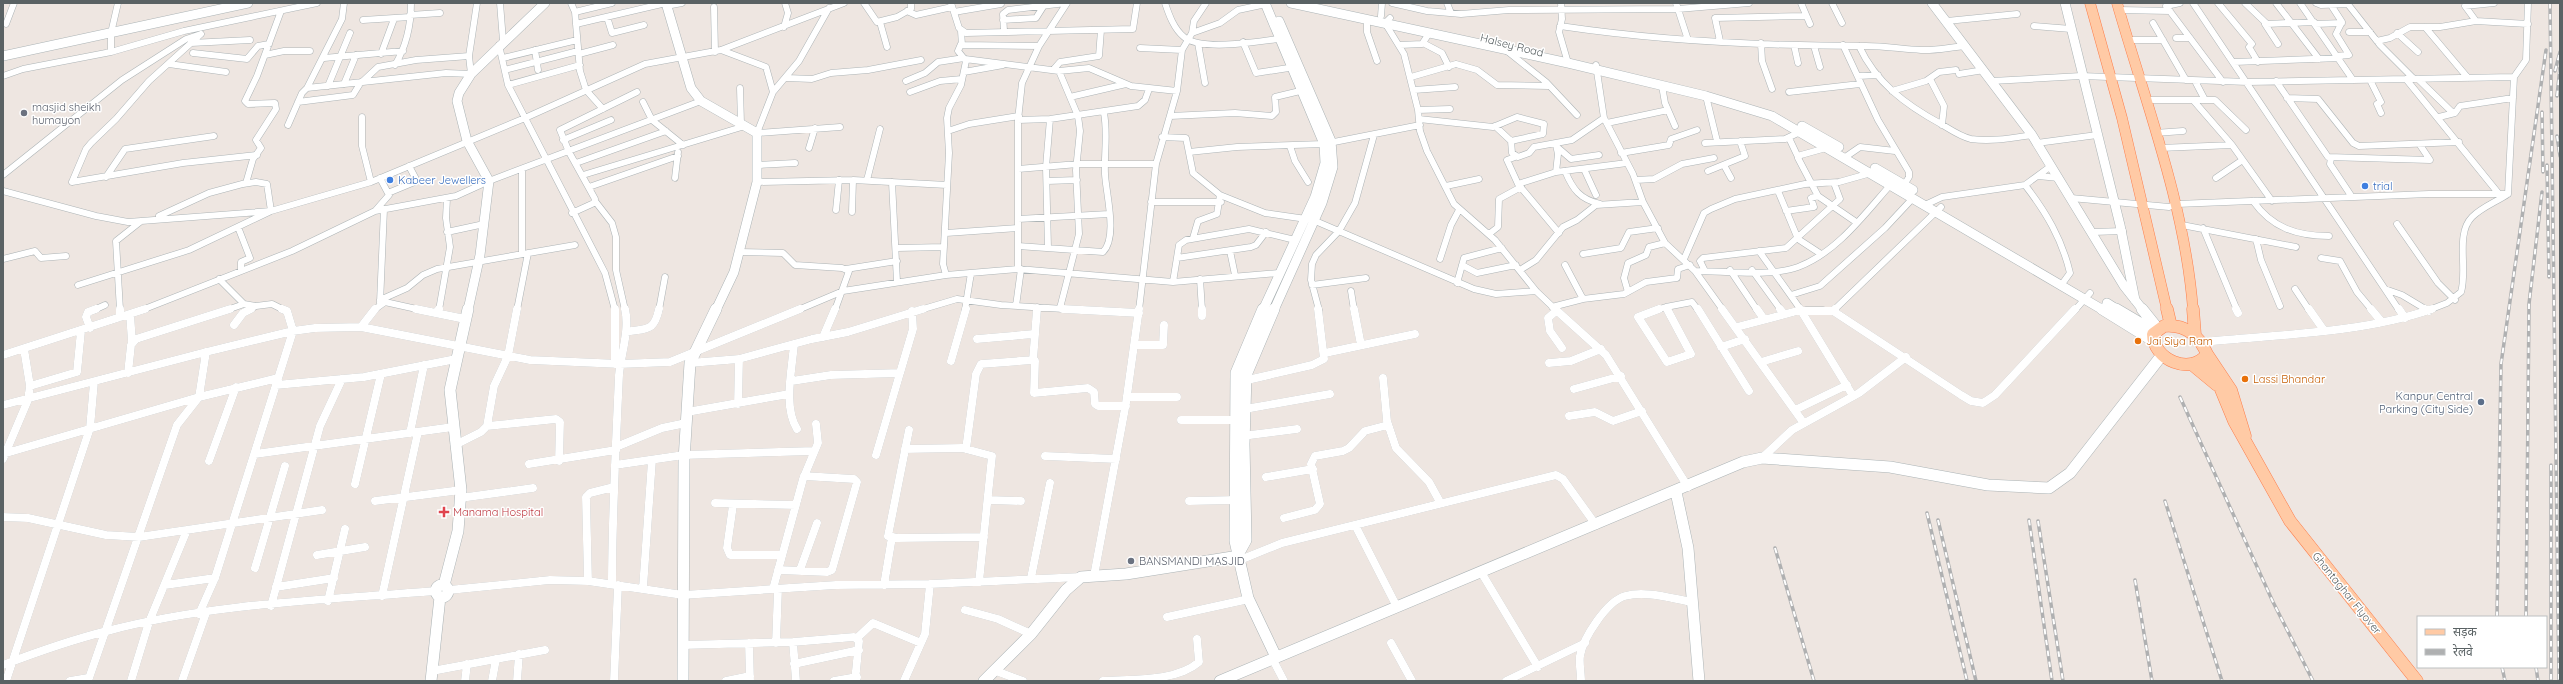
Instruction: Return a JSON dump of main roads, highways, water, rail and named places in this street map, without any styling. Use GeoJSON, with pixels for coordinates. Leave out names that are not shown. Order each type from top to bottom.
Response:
{"type":"FeatureCollection","features":[{"type":"Feature","properties":{"kind":"main road"},"geometry":{"type":"LineString","coordinates":[[2090,3],[2144,204],[2171,326]]}},
{"type":"Feature","properties":{"kind":"main road"},"geometry":{"type":"LineString","coordinates":[[2118,7],[2182,224],[2199,338],[2206,357],[2223,376],[2243,422],[2246,442]]}},
{"type":"Feature","properties":{"kind":"main road"},"geometry":{"type":"LineString","coordinates":[[2199,338],[2171,326],[2155,333],[2162,355],[2177,364],[2194,366],[2219,386]]}},
{"type":"Feature","properties":{"kind":"main road"},"geometry":{"type":"LineString","coordinates":[[2194,366],[2206,357]]}},
{"type":"Feature","properties":{"kind":"main road","name":"Ghantaghar Flyover"},"geometry":{"type":"LineString","coordinates":[[2206,357],[2234,421],[2280,503],[2300,535],[2417,681]]}},
{"type":"Feature","properties":{"kind":"railway"},"geometry":{"type":"LineString","coordinates":[[2550,3],[2559,681]]}},
{"type":"Feature","properties":{"kind":"railway"},"geometry":{"type":"LineString","coordinates":[[2497,616],[2501,364],[2546,50]]}},
{"type":"Feature","properties":{"kind":"railway"},"geometry":{"type":"LineString","coordinates":[[2555,71],[2560,52]]}},
{"type":"Feature","properties":{"kind":"railway"},"geometry":{"type":"LineString","coordinates":[[2557,96],[2560,68]]}},
{"type":"Feature","properties":{"kind":"railway"},"geometry":{"type":"LineString","coordinates":[[2542,112],[2543,172]]}},
{"type":"Feature","properties":{"kind":"railway"},"geometry":{"type":"LineString","coordinates":[[2557,136],[2560,156]]}},
{"type":"Feature","properties":{"kind":"railway"},"geometry":{"type":"LineString","coordinates":[[2547,165],[2549,277]]}},
{"type":"Feature","properties":{"kind":"railway"},"geometry":{"type":"LineString","coordinates":[[2526,616],[2529,304],[2542,192]]}},
{"type":"Feature","properties":{"kind":"railway"},"geometry":{"type":"LineString","coordinates":[[2180,397],[2273,602],[2313,681]]}},
{"type":"Feature","properties":{"kind":"railway"},"geometry":{"type":"LineString","coordinates":[[2551,465],[2551,681]]}},
{"type":"Feature","properties":{"kind":"railway"},"geometry":{"type":"LineString","coordinates":[[2165,501],[2222,681]]}},
{"type":"Feature","properties":{"kind":"railway"},"geometry":{"type":"LineString","coordinates":[[1927,513],[1967,681]]}},
{"type":"Feature","properties":{"kind":"railway"},"geometry":{"type":"LineString","coordinates":[[1938,520],[1976,681]]}},
{"type":"Feature","properties":{"kind":"railway"},"geometry":{"type":"LineString","coordinates":[[2029,520],[2052,681]]}},
{"type":"Feature","properties":{"kind":"railway"},"geometry":{"type":"LineString","coordinates":[[2038,521],[2063,681]]}},
{"type":"Feature","properties":{"kind":"railway"},"geometry":{"type":"LineString","coordinates":[[1775,548],[1814,681]]}},
{"type":"Feature","properties":{"kind":"railway"},"geometry":{"type":"LineString","coordinates":[[2135,580],[2152,681]]}},
{"type":"Feature","properties":{"kind":"railway"},"geometry":{"type":"LineString","coordinates":[[2502,668],[2505,681]]}},
{"type":"Feature","properties":{"kind":"railway"},"geometry":{"type":"LineString","coordinates":[[2536,668],[2538,681]]}},
{"type":"Feature","properties":{"kind":"place","name":"masjid sheikh humayon"},"geometry":{"type":"Point","coordinates":[24,113]}},
{"type":"Feature","properties":{"kind":"place","name":"Kabeer Jewellers"},"geometry":{"type":"Point","coordinates":[390,180]}},
{"type":"Feature","properties":{"kind":"place","name":"trial"},"geometry":{"type":"Point","coordinates":[2365,186]}},
{"type":"Feature","properties":{"kind":"place","name":"Jai Siya Ram"},"geometry":{"type":"Point","coordinates":[2138,341]}},
{"type":"Feature","properties":{"kind":"place","name":"Lassi Bhandar"},"geometry":{"type":"Point","coordinates":[2245,379]}},
{"type":"Feature","properties":{"kind":"place","name":"Kanpur Central Parking (City Side)"},"geometry":{"type":"Point","coordinates":[2481,402]}},
{"type":"Feature","properties":{"kind":"place","name":"Manama Hospital"},"geometry":{"type":"Point","coordinates":[444,512]}},
{"type":"Feature","properties":{"kind":"place","name":"BANSMANDI MASJID"},"geometry":{"type":"Point","coordinates":[1131,561]}}]}
